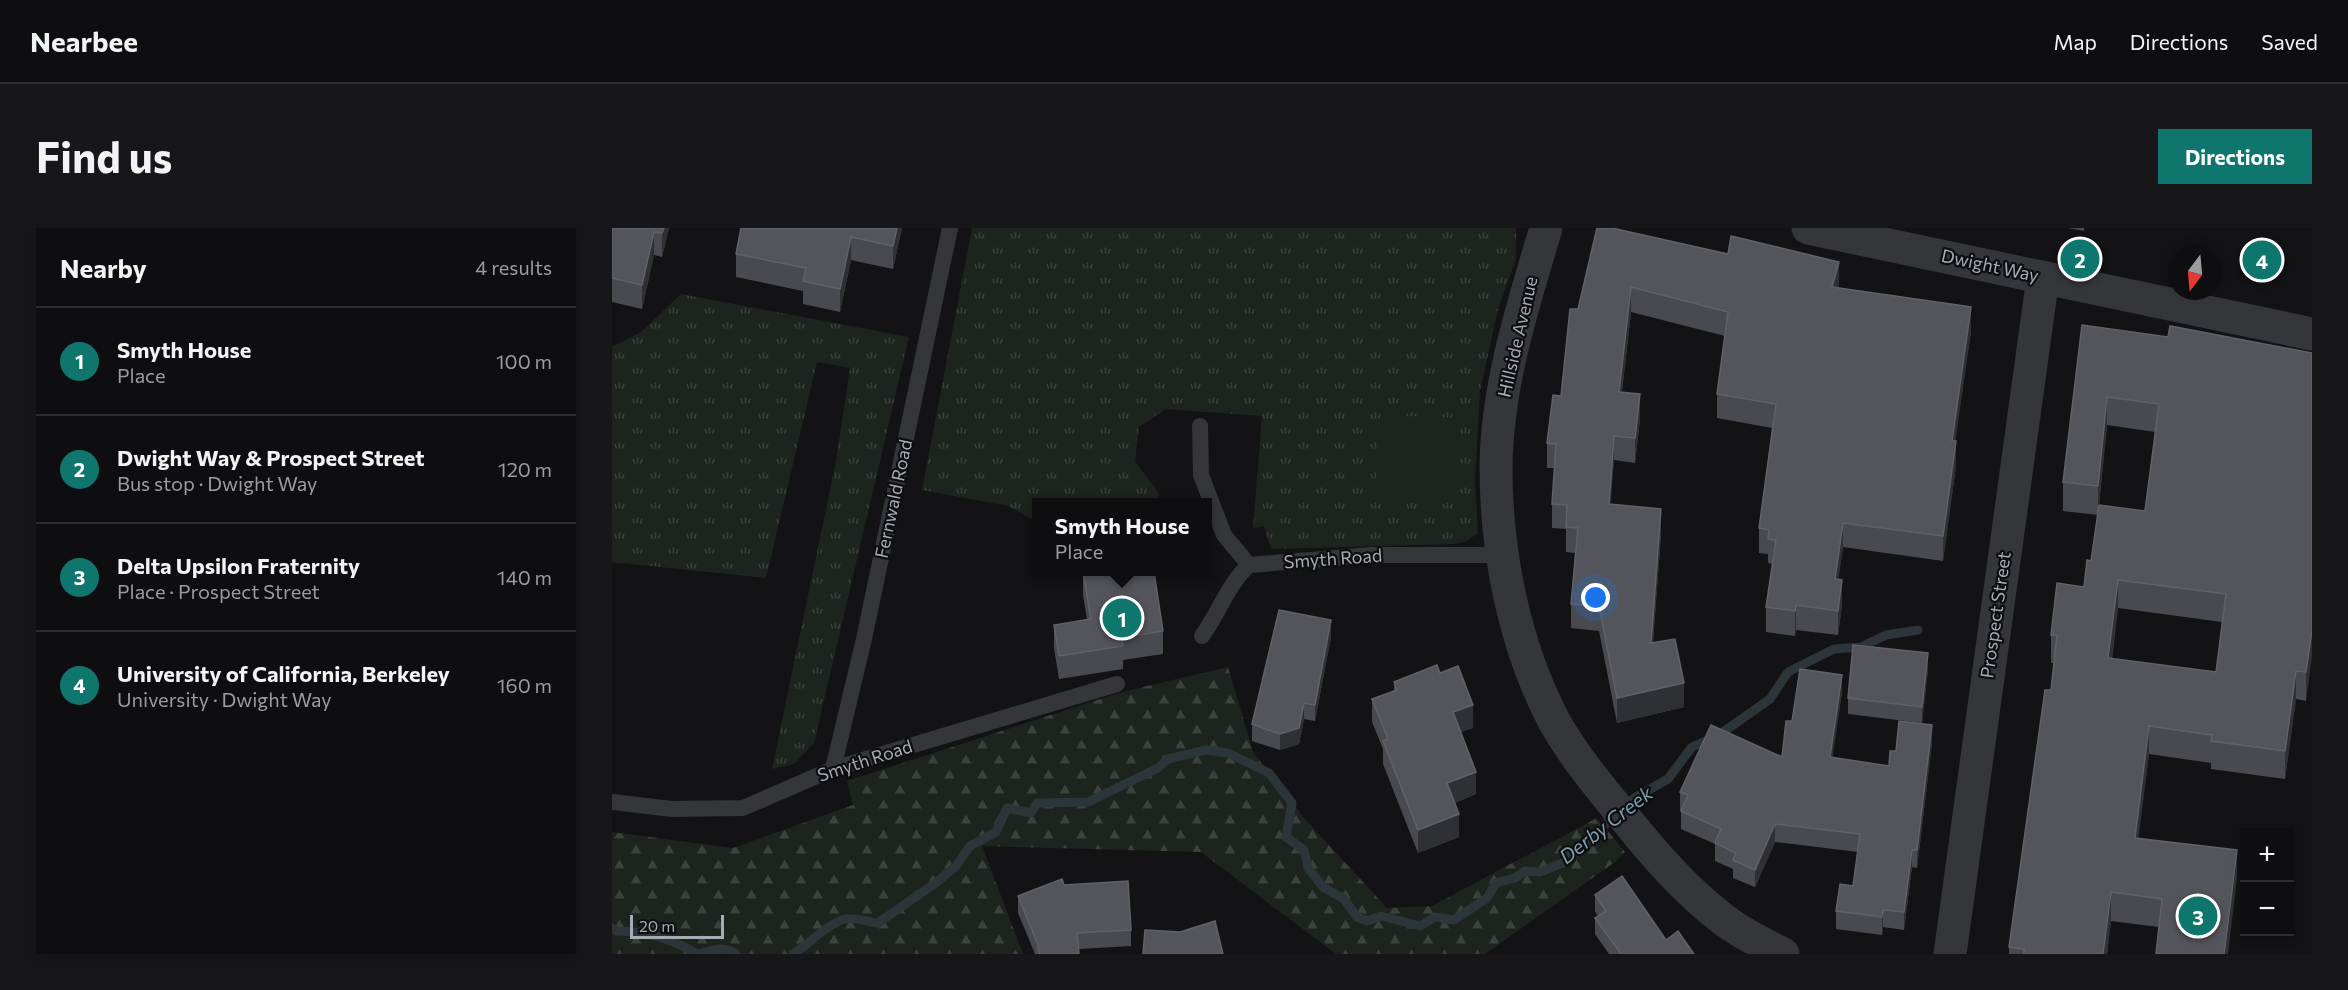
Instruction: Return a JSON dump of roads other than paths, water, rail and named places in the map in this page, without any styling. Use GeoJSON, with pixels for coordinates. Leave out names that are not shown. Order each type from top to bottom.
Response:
{"type":"FeatureCollection","features":[{"type":"Feature","properties":{"kind":"street","name":"Hillside Avenue"},"geometry":{"type":"LineString","coordinates":[[1546,228],[1511,348],[1501,405],[1496,466],[1503,555],[1526,652],[1550,711],[1601,790],[1657,859],[1731,925],[1783,954]]}},
{"type":"Feature","properties":{"kind":"street","name":"Dwight Way"},"geometry":{"type":"LineString","coordinates":[[1808,228],[1922,240],[2043,277],[2312,334]]}},
{"type":"Feature","properties":{"kind":"street","name":"Prospect Street"},"geometry":{"type":"LineString","coordinates":[[1950,954],[2043,277]]}},
{"type":"Feature","properties":{"kind":"lane","name":"Fernwald Road"},"geometry":{"type":"LineString","coordinates":[[833,770],[873,594],[950,228]]}},
{"type":"Feature","properties":{"kind":"lane"},"geometry":{"type":"LineString","coordinates":[[1200,426],[1201,475],[1210,498]]}},
{"type":"Feature","properties":{"kind":"lane"},"geometry":{"type":"LineString","coordinates":[[1202,636],[1218,614],[1234,579],[1249,565],[1224,535],[1212,504]]}},
{"type":"Feature","properties":{"kind":"lane","name":"Smyth Road"},"geometry":{"type":"LineString","coordinates":[[1249,565],[1372,555],[1503,555]]}},
{"type":"Feature","properties":{"kind":"lane","name":"Smyth Road"},"geometry":{"type":"LineString","coordinates":[[612,802],[672,810],[743,808],[833,770],[1117,684]]}},
{"type":"Feature","properties":{"kind":"waterway","name":"Derby Creek"},"geometry":{"type":"LineString","coordinates":[[793,954],[824,930],[845,919],[878,923],[937,882],[956,866],[970,846],[996,832],[1007,808],[1031,813],[1037,803],[1088,802],[1158,768],[1168,759],[1206,750],[1228,753],[1269,773],[1292,803],[1286,837],[1304,850],[1308,868],[1323,887],[1344,899],[1357,917],[1367,921],[1381,916],[1420,926],[1435,917],[1454,920],[1487,898],[1496,883],[1515,878],[1525,871],[1540,872],[1565,862],[1571,851],[1584,844],[1633,799],[1668,779],[1692,747],[1719,735],[1770,699],[1788,672],[1834,649],[1861,647],[1886,635],[1918,630]]}},
{"type":"Feature","properties":{"kind":"waterway","name":"Derby Creek"},"geometry":{"type":"LineString","coordinates":[[612,928],[616,931],[658,936],[697,954]]}},
{"type":"Feature","properties":{"kind":"waterway","name":"Derby Creek"},"geometry":{"type":"LineString","coordinates":[[700,954],[723,949],[736,954]]}},
{"type":"Feature","properties":{"kind":"place","name":"Dwight Way & Prospect Street"},"geometry":{"type":"Point","coordinates":[2080,259]}},
{"type":"Feature","properties":{"kind":"place","name":"University of California, Berkeley"},"geometry":{"type":"Point","coordinates":[2262,260]}},
{"type":"Feature","properties":{"kind":"place","name":"Smyth House"},"geometry":{"type":"Point","coordinates":[1122,618]}},
{"type":"Feature","properties":{"kind":"place","name":"Delta Upsilon Fraternity"},"geometry":{"type":"Point","coordinates":[2198,916]}}]}
